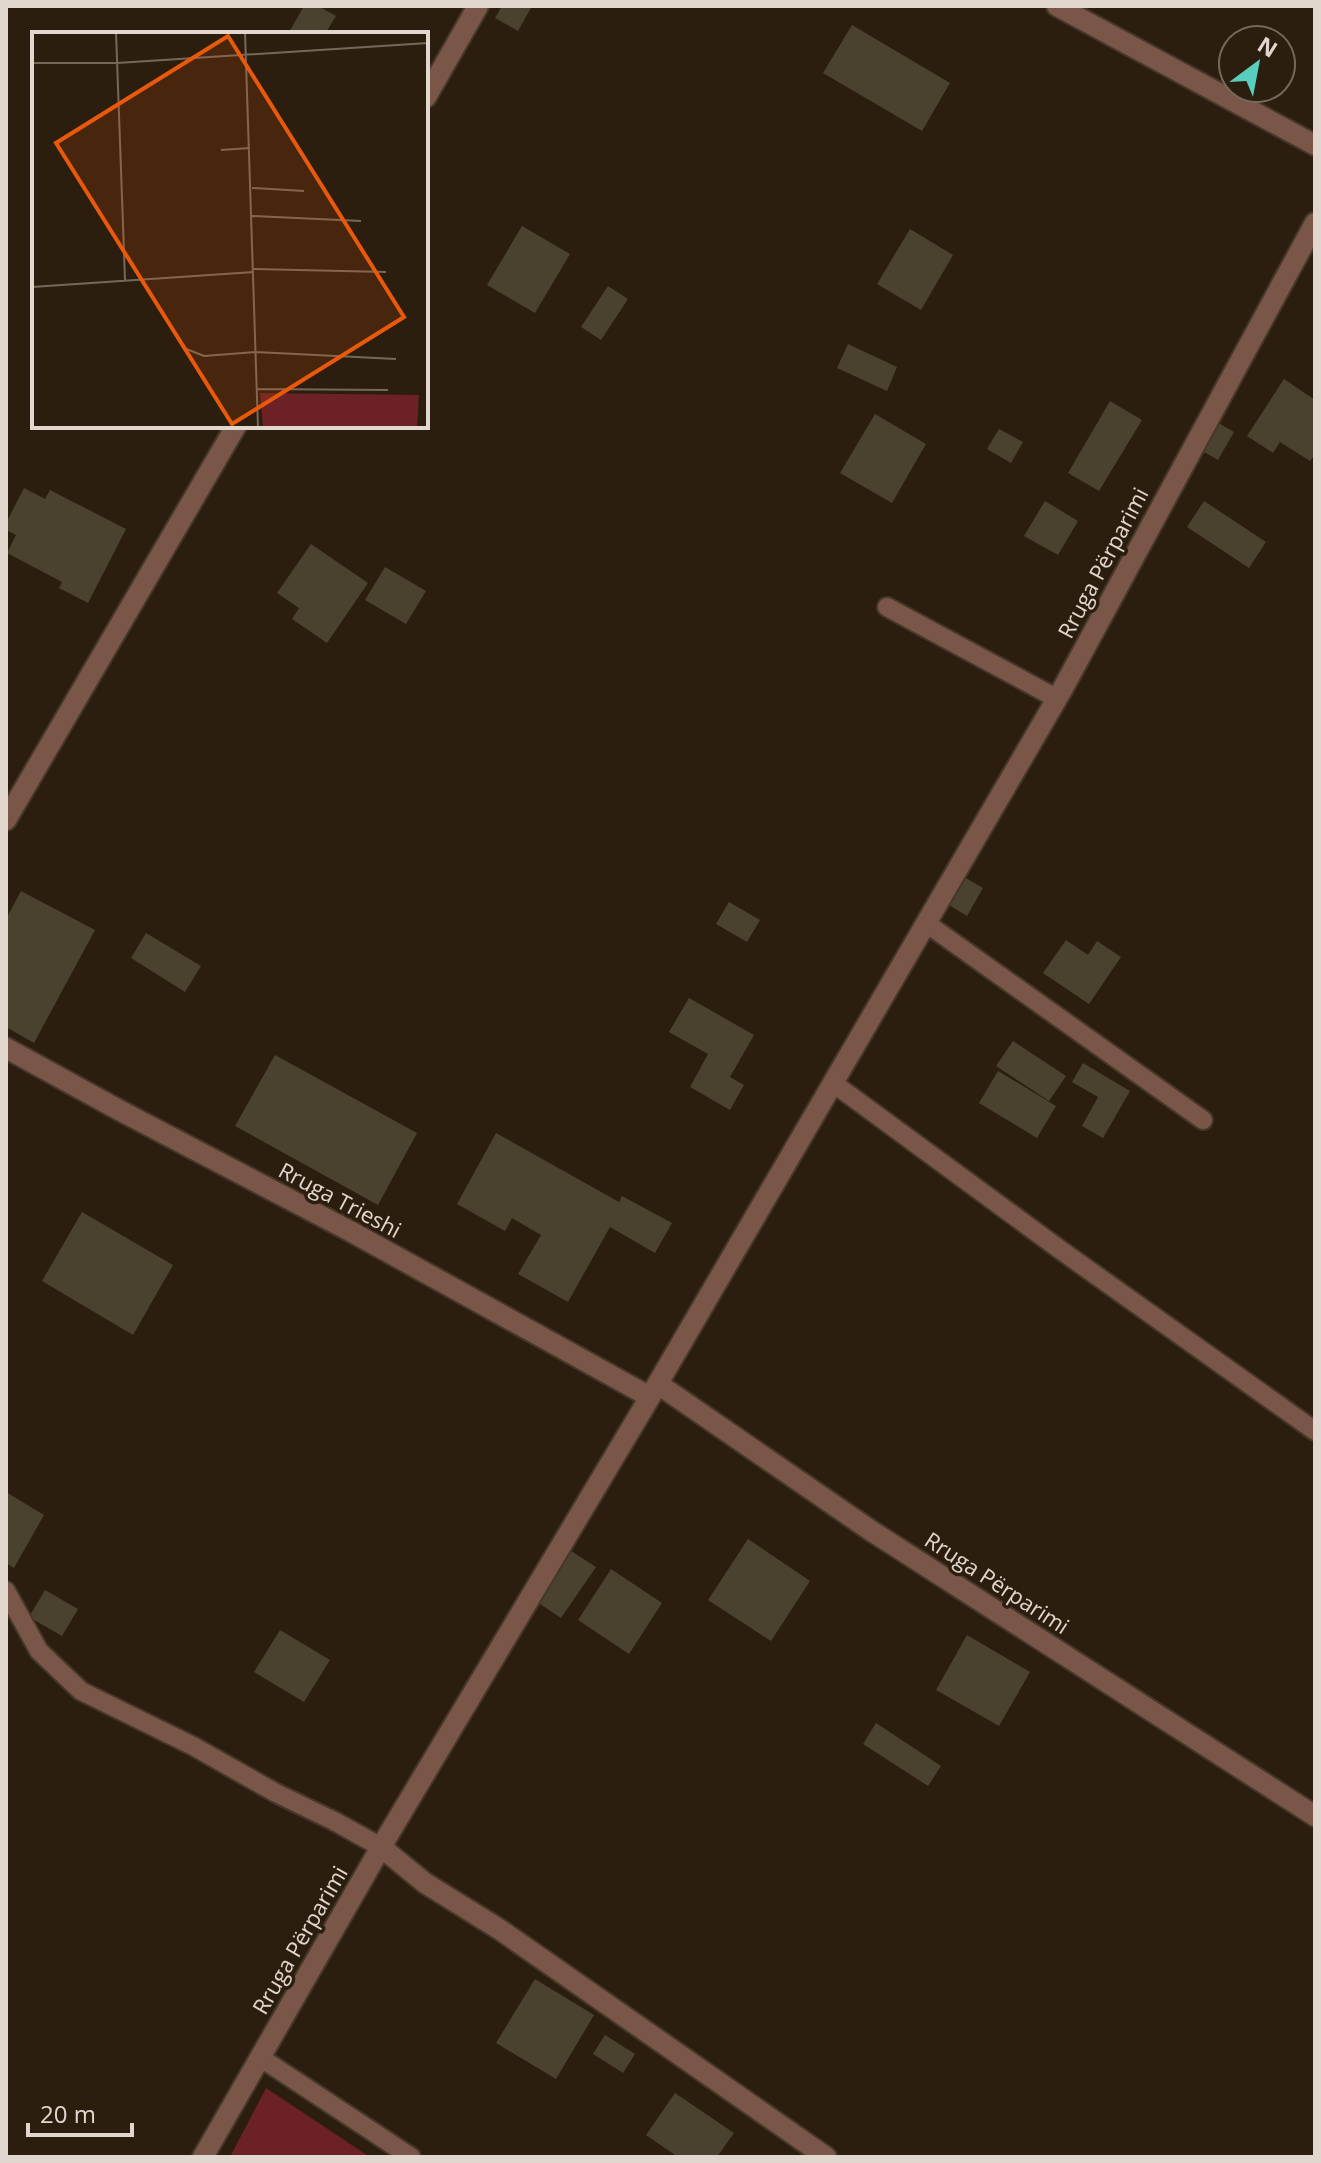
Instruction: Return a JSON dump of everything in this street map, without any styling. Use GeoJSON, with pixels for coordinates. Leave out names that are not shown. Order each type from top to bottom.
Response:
{"type":"FeatureCollection","features":[{"type":"Feature","properties":{"kind":"street"},"geometry":{"type":"LineString","coordinates":[[428,94],[478,6]]}},
{"type":"Feature","properties":{"kind":"street"},"geometry":{"type":"LineString","coordinates":[[1057,6],[1315,145]]}},
{"type":"Feature","properties":{"kind":"street","name":"Rruga Përparimi"},"geometry":{"type":"LineString","coordinates":[[203,2157],[381,1847],[654,1390],[1056,698],[1315,223]]}},
{"type":"Feature","properties":{"kind":"street"},"geometry":{"type":"LineString","coordinates":[[6,820],[235,428]]}},
{"type":"Feature","properties":{"kind":"street","name":"Rruga Trieshi"},"geometry":{"type":"LineString","coordinates":[[6,1048],[654,1390]]}},
{"type":"Feature","properties":{"kind":"street","name":"Rruga Përparimi"},"geometry":{"type":"LineString","coordinates":[[654,1390],[1315,1816]]}},
{"type":"Feature","properties":{"kind":"street"},"geometry":{"type":"LineString","coordinates":[[381,1847],[425,1883],[512,1938],[826,2157]]}},
{"type":"Feature","properties":{"kind":"lane"},"geometry":{"type":"LineString","coordinates":[[887,607],[1056,698]]}},
{"type":"Feature","properties":{"kind":"lane"},"geometry":{"type":"LineString","coordinates":[[926,923],[1203,1120]]}},
{"type":"Feature","properties":{"kind":"lane"},"geometry":{"type":"LineString","coordinates":[[833,1083],[1315,1431]]}},
{"type":"Feature","properties":{"kind":"lane"},"geometry":{"type":"LineString","coordinates":[[6,1591],[39,1651],[81,1691],[193,1746],[381,1847]]}},
{"type":"Feature","properties":{"kind":"lane"},"geometry":{"type":"LineString","coordinates":[[261,2058],[411,2157]]}},
{"type":"Feature","properties":{"kind":"shaded area"},"geometry":{"type":"Polygon","coordinates":[[[266,2088],[370,2157],[230,2157],[266,2088]]]}},
{"type":"Feature","properties":{"kind":"building"},"geometry":{"type":"Polygon","coordinates":[[[304,6],[318,6],[336,16],[326,32],[289,32],[304,6]]]}},
{"type":"Feature","properties":{"kind":"building"},"geometry":{"type":"Polygon","coordinates":[[[502,6],[532,6],[518,31],[495,18],[502,6]]]}},
{"type":"Feature","properties":{"kind":"building"},"geometry":{"type":"Polygon","coordinates":[[[852,25],[950,83],[922,131],[823,73],[852,25]]]}},
{"type":"Feature","properties":{"kind":"building"},"geometry":{"type":"Polygon","coordinates":[[[522,226],[570,254],[535,313],[487,285],[522,226]]]}},
{"type":"Feature","properties":{"kind":"building"},"geometry":{"type":"Polygon","coordinates":[[[910,229],[953,255],[921,310],[877,284],[910,229]]]}},
{"type":"Feature","properties":{"kind":"building"},"geometry":{"type":"Polygon","coordinates":[[[608,286],[628,299],[601,340],[581,327],[608,286]]]}},
{"type":"Feature","properties":{"kind":"building"},"geometry":{"type":"Polygon","coordinates":[[[848,344],[897,367],[887,391],[837,368],[848,344]]]}},
{"type":"Feature","properties":{"kind":"building"},"geometry":{"type":"Polygon","coordinates":[[[1284,379],[1315,400],[1315,454],[1310,461],[1280,442],[1273,453],[1247,436],[1284,379]]]}},
{"type":"Feature","properties":{"kind":"building"},"geometry":{"type":"Polygon","coordinates":[[[1110,401],[1142,420],[1099,491],[1068,473],[1110,401]]]}},
{"type":"Feature","properties":{"kind":"building"},"geometry":{"type":"Polygon","coordinates":[[[875,414],[926,444],[892,503],[840,473],[875,414]]]}},
{"type":"Feature","properties":{"kind":"building"},"geometry":{"type":"Polygon","coordinates":[[[1215,421],[1234,432],[1218,460],[1199,449],[1215,421]]]}},
{"type":"Feature","properties":{"kind":"building"},"geometry":{"type":"Polygon","coordinates":[[[999,429],[1023,442],[1011,463],[987,449],[999,429]]]}},
{"type":"Feature","properties":{"kind":"building"},"geometry":{"type":"Polygon","coordinates":[[[24,488],[45,499],[50,490],[126,529],[88,603],[59,588],[62,582],[7,553],[16,535],[6,530],[6,523],[24,488]]]}},
{"type":"Feature","properties":{"kind":"building"},"geometry":{"type":"Polygon","coordinates":[[[1045,501],[1078,521],[1058,555],[1024,536],[1045,501]]]}},
{"type":"Feature","properties":{"kind":"building"},"geometry":{"type":"Polygon","coordinates":[[[1204,501],[1266,542],[1249,568],[1187,527],[1204,501]]]}},
{"type":"Feature","properties":{"kind":"building"},"geometry":{"type":"Polygon","coordinates":[[[311,544],[368,583],[327,643],[292,619],[299,608],[277,593],[311,544]]]}},
{"type":"Feature","properties":{"kind":"building"},"geometry":{"type":"Polygon","coordinates":[[[385,567],[426,591],[406,624],[365,600],[385,567]]]}},
{"type":"Feature","properties":{"kind":"building"},"geometry":{"type":"Polygon","coordinates":[[[959,874],[983,888],[967,916],[944,902],[959,874]]]}},
{"type":"Feature","properties":{"kind":"building"},"geometry":{"type":"Polygon","coordinates":[[[21,891],[95,930],[34,1043],[6,1027],[6,919],[21,891]]]}},
{"type":"Feature","properties":{"kind":"building"},"geometry":{"type":"Polygon","coordinates":[[[729,902],[760,920],[747,942],[716,924],[729,902]]]}},
{"type":"Feature","properties":{"kind":"building"},"geometry":{"type":"Polygon","coordinates":[[[146,933],[201,966],[185,992],[131,958],[146,933]]]}},
{"type":"Feature","properties":{"kind":"building"},"geometry":{"type":"Polygon","coordinates":[[[1066,940],[1088,955],[1097,941],[1121,957],[1089,1004],[1043,973],[1066,940]]]}},
{"type":"Feature","properties":{"kind":"building"},"geometry":{"type":"Polygon","coordinates":[[[689,998],[754,1035],[730,1077],[744,1085],[730,1110],[690,1087],[708,1054],[669,1032],[689,998]]]}},
{"type":"Feature","properties":{"kind":"building"},"geometry":{"type":"Polygon","coordinates":[[[1013,1041],[1066,1076],[1049,1101],[996,1066],[1013,1041]]]}},
{"type":"Feature","properties":{"kind":"building"},"geometry":{"type":"Polygon","coordinates":[[[275,1055],[417,1133],[378,1205],[235,1126],[275,1055]]]}},
{"type":"Feature","properties":{"kind":"building"},"geometry":{"type":"Polygon","coordinates":[[[1083,1063],[1130,1091],[1103,1138],[1082,1126],[1098,1097],[1072,1082],[1083,1063]]]}},
{"type":"Feature","properties":{"kind":"building"},"geometry":{"type":"Polygon","coordinates":[[[998,1071],[1056,1106],[1037,1138],[979,1103],[998,1071]]]}},
{"type":"Feature","properties":{"kind":"building"},"geometry":{"type":"Polygon","coordinates":[[[496,1133],[619,1202],[622,1196],[672,1223],[655,1253],[610,1227],[568,1302],[518,1274],[541,1235],[512,1218],[505,1231],[457,1204],[496,1133]]]}},
{"type":"Feature","properties":{"kind":"building"},"geometry":{"type":"Polygon","coordinates":[[[82,1212],[173,1265],[133,1335],[42,1281],[82,1212]]]}},
{"type":"Feature","properties":{"kind":"building"},"geometry":{"type":"Polygon","coordinates":[[[6,1492],[44,1515],[14,1568],[6,1563],[6,1492]]]}},
{"type":"Feature","properties":{"kind":"building"},"geometry":{"type":"Polygon","coordinates":[[[748,1539],[810,1581],[771,1641],[708,1600],[748,1539]]]}},
{"type":"Feature","properties":{"kind":"building"},"geometry":{"type":"Polygon","coordinates":[[[565,1547],[596,1567],[561,1618],[531,1598],[565,1547]]]}},
{"type":"Feature","properties":{"kind":"building"},"geometry":{"type":"Polygon","coordinates":[[[611,1569],[662,1603],[629,1654],[578,1620],[611,1569]]]}},
{"type":"Feature","properties":{"kind":"building"},"geometry":{"type":"Polygon","coordinates":[[[45,1590],[78,1609],[62,1636],[29,1617],[45,1590]]]}},
{"type":"Feature","properties":{"kind":"building"},"geometry":{"type":"Polygon","coordinates":[[[280,1630],[330,1660],[304,1702],[254,1672],[280,1630]]]}},
{"type":"Feature","properties":{"kind":"building"},"geometry":{"type":"Polygon","coordinates":[[[967,1635],[1030,1672],[999,1726],[936,1690],[967,1635]]]}},
{"type":"Feature","properties":{"kind":"building"},"geometry":{"type":"Polygon","coordinates":[[[876,1723],[941,1766],[928,1786],[863,1744],[876,1723]]]}},
{"type":"Feature","properties":{"kind":"building"},"geometry":{"type":"Polygon","coordinates":[[[535,1979],[594,2015],[556,2079],[496,2043],[535,1979]]]}},
{"type":"Feature","properties":{"kind":"building"},"geometry":{"type":"Polygon","coordinates":[[[605,2035],[635,2054],[623,2073],[593,2054],[605,2035]]]}},
{"type":"Feature","properties":{"kind":"building"},"geometry":{"type":"Polygon","coordinates":[[[675,2093],[734,2133],[717,2157],[678,2157],[646,2135],[675,2093]]]}}]}
